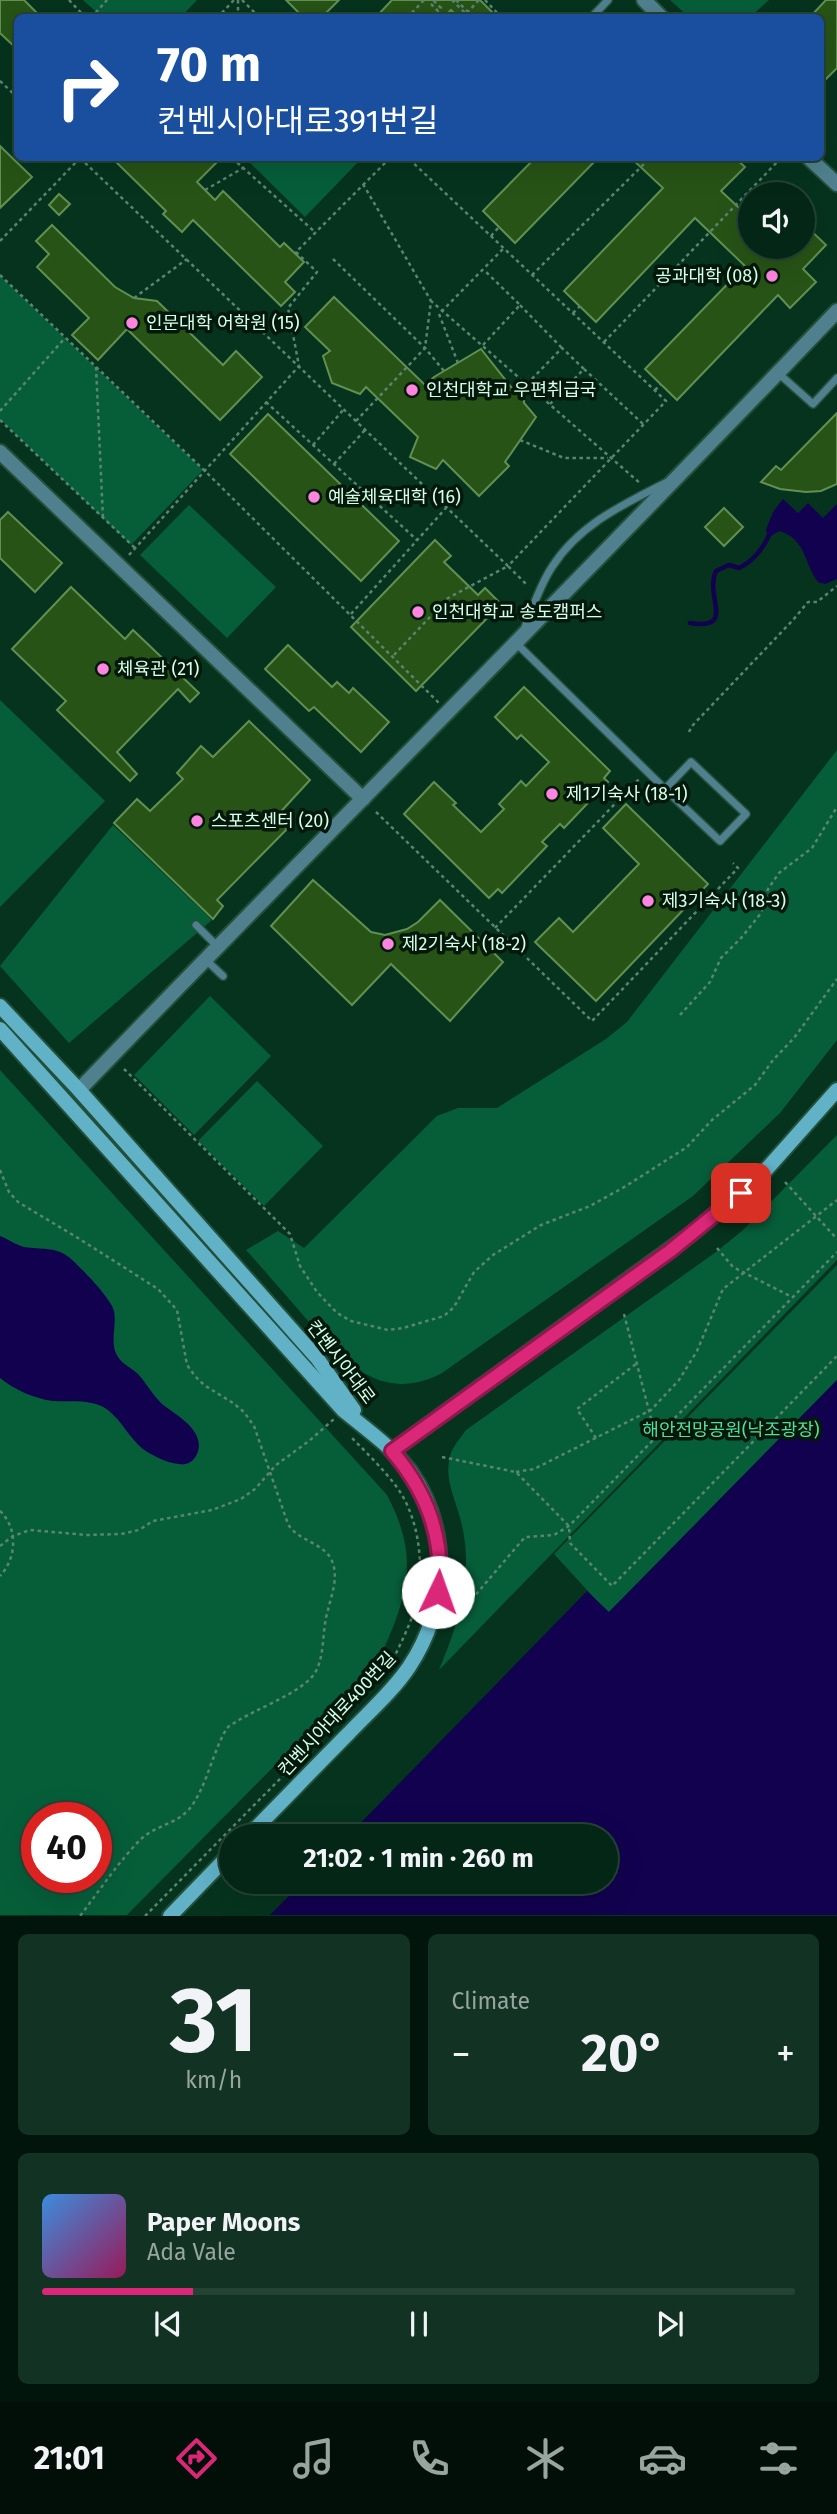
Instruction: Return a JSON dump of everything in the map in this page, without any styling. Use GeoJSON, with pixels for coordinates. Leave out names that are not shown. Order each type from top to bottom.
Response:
{"type":"FeatureCollection","features":[{"type":"Feature","properties":{"kind":"main road","name":"컨벤시아대로"},"geometry":{"type":"LineString","coordinates":[[0,1006],[79,1090],[317,1358],[369,1431]]}},
{"type":"Feature","properties":{"kind":"main road","name":"컨벤시아대로"},"geometry":{"type":"LineString","coordinates":[[0,1029],[343,1410],[369,1431]]}},
{"type":"Feature","properties":{"kind":"main road"},"geometry":{"type":"LineString","coordinates":[[392,1451],[695,1231],[765,1171],[837,1090]]}},
{"type":"Feature","properties":{"kind":"main road","name":"컨벤시아대로400번길"},"geometry":{"type":"LineString","coordinates":[[260,1824],[395,1685],[410,1666],[431,1623],[439,1581],[438,1538],[420,1489],[409,1470],[369,1431]]}},
{"type":"Feature","properties":{"kind":"main road"},"geometry":{"type":"LineString","coordinates":[[170,1916],[219,1865]]}},
{"type":"Feature","properties":{"kind":"street"},"geometry":{"type":"LineString","coordinates":[[644,0],[658,14]]}},
{"type":"Feature","properties":{"kind":"street"},"geometry":{"type":"LineString","coordinates":[[813,161],[837,184]]}},
{"type":"Feature","properties":{"kind":"street"},"geometry":{"type":"LineString","coordinates":[[79,1090],[837,311]]}},
{"type":"Feature","properties":{"kind":"street"},"geometry":{"type":"LineString","coordinates":[[0,452],[363,799]]}},
{"type":"Feature","properties":{"kind":"lane"},"geometry":{"type":"LineString","coordinates":[[778,373],[813,404],[837,378]]}},
{"type":"Feature","properties":{"kind":"lane"},"geometry":{"type":"LineString","coordinates":[[665,789],[691,762],[746,814],[720,841],[665,789],[519,640],[550,569],[559,557],[591,524],[676,478]]}},
{"type":"Feature","properties":{"kind":"lane"},"geometry":{"type":"LineString","coordinates":[[196,925],[218,947]]}},
{"type":"Feature","properties":{"kind":"lane"},"geometry":{"type":"LineString","coordinates":[[205,959],[223,976]]}},
{"type":"Feature","properties":{"kind":"path"},"geometry":{"type":"LineString","coordinates":[[69,0],[85,14]]}},
{"type":"Feature","properties":{"kind":"path"},"geometry":{"type":"LineString","coordinates":[[93,14],[107,0]]}},
{"type":"Feature","properties":{"kind":"path"},"geometry":{"type":"LineString","coordinates":[[222,14],[238,0],[255,14]]}},
{"type":"Feature","properties":{"kind":"path"},"geometry":{"type":"LineString","coordinates":[[410,14],[423,0]]}},
{"type":"Feature","properties":{"kind":"path"},"geometry":{"type":"LineString","coordinates":[[453,0],[466,14]]}},
{"type":"Feature","properties":{"kind":"path"},"geometry":{"type":"LineString","coordinates":[[466,14],[479,0]]}},
{"type":"Feature","properties":{"kind":"path"},"geometry":{"type":"LineString","coordinates":[[485,0],[498,14]]}},
{"type":"Feature","properties":{"kind":"path"},"geometry":{"type":"LineString","coordinates":[[0,82],[14,94]]}},
{"type":"Feature","properties":{"kind":"path"},"geometry":{"type":"LineString","coordinates":[[0,241],[77,161]]}},
{"type":"Feature","properties":{"kind":"path"},"geometry":{"type":"LineString","coordinates":[[83,161],[538,595]]}},
{"type":"Feature","properties":{"kind":"path"},"geometry":{"type":"LineString","coordinates":[[235,161],[315,232]]}},
{"type":"Feature","properties":{"kind":"path"},"geometry":{"type":"LineString","coordinates":[[243,161],[243,168]]}},
{"type":"Feature","properties":{"kind":"path"},"geometry":{"type":"LineString","coordinates":[[299,366],[288,309],[317,272],[296,252],[387,161]]}},
{"type":"Feature","properties":{"kind":"path"},"geometry":{"type":"LineString","coordinates":[[393,657],[448,598],[508,566],[666,401],[411,161]]}},
{"type":"Feature","properties":{"kind":"path"},"geometry":{"type":"LineString","coordinates":[[532,275],[647,161]]}},
{"type":"Feature","properties":{"kind":"path"},"geometry":{"type":"LineString","coordinates":[[604,342],[778,161]]}},
{"type":"Feature","properties":{"kind":"path"},"geometry":{"type":"LineString","coordinates":[[205,190],[243,168]]}},
{"type":"Feature","properties":{"kind":"path"},"geometry":{"type":"LineString","coordinates":[[363,184],[431,301],[649,491]]}},
{"type":"Feature","properties":{"kind":"path"},"geometry":{"type":"LineString","coordinates":[[491,236],[499,227]]}},
{"type":"Feature","properties":{"kind":"path"},"geometry":{"type":"LineString","coordinates":[[458,363],[439,314],[504,248]]}},
{"type":"Feature","properties":{"kind":"path"},"geometry":{"type":"LineString","coordinates":[[134,298],[187,259]]}},
{"type":"Feature","properties":{"kind":"path"},"geometry":{"type":"LineString","coordinates":[[332,259],[425,348],[444,371]]}},
{"type":"Feature","properties":{"kind":"path"},"geometry":{"type":"LineString","coordinates":[[483,269],[643,424]]}},
{"type":"Feature","properties":{"kind":"path"},"geometry":{"type":"LineString","coordinates":[[0,275],[205,471],[449,712]]}},
{"type":"Feature","properties":{"kind":"path"},"geometry":{"type":"LineString","coordinates":[[356,421],[425,348],[431,301]]}},
{"type":"Feature","properties":{"kind":"path"},"geometry":{"type":"LineString","coordinates":[[483,345],[520,306]]}},
{"type":"Feature","properties":{"kind":"path"},"geometry":{"type":"LineString","coordinates":[[573,313],[580,306]]}},
{"type":"Feature","properties":{"kind":"path"},"geometry":{"type":"LineString","coordinates":[[0,411],[65,338]]}},
{"type":"Feature","properties":{"kind":"path"},"geometry":{"type":"LineString","coordinates":[[527,384],[562,348]]}},
{"type":"Feature","properties":{"kind":"path"},"geometry":{"type":"LineString","coordinates":[[118,566],[299,366]]}},
{"type":"Feature","properties":{"kind":"path"},"geometry":{"type":"LineString","coordinates":[[96,367],[103,518]]}},
{"type":"Feature","properties":{"kind":"path"},"geometry":{"type":"LineString","coordinates":[[550,405],[584,369]]}},
{"type":"Feature","properties":{"kind":"path"},"geometry":{"type":"LineString","coordinates":[[655,390],[661,384]]}},
{"type":"Feature","properties":{"kind":"path"},"geometry":{"type":"LineString","coordinates":[[266,402],[417,540]]}},
{"type":"Feature","properties":{"kind":"path"},"geometry":{"type":"LineString","coordinates":[[313,445],[344,409]]}},
{"type":"Feature","properties":{"kind":"path"},"geometry":{"type":"LineString","coordinates":[[0,421],[135,548]]}},
{"type":"Feature","properties":{"kind":"path"},"geometry":{"type":"LineString","coordinates":[[334,464],[365,430]]}},
{"type":"Feature","properties":{"kind":"path"},"geometry":{"type":"LineString","coordinates":[[520,440],[565,458],[610,458]]}},
{"type":"Feature","properties":{"kind":"path"},"geometry":{"type":"LineString","coordinates":[[351,614],[446,508]]}},
{"type":"Feature","properties":{"kind":"path"},"geometry":{"type":"LineString","coordinates":[[689,732],[808,602],[817,602],[837,586]]}},
{"type":"Feature","properties":{"kind":"path"},"geometry":{"type":"LineString","coordinates":[[495,928],[639,779]]}},
{"type":"Feature","properties":{"kind":"path"},"geometry":{"type":"LineString","coordinates":[[680,1015],[710,982],[721,958],[761,913],[768,889],[779,873],[812,848],[837,807]]}},
{"type":"Feature","properties":{"kind":"path"},"geometry":{"type":"LineString","coordinates":[[376,812],[592,1021],[738,867],[733,863]]}},
{"type":"Feature","properties":{"kind":"path"},"geometry":{"type":"LineString","coordinates":[[124,1069],[290,1234],[300,1266],[317,1292],[337,1313],[351,1321],[388,1330],[444,1316],[454,1307],[474,1272],[493,1255],[541,1225],[590,1206],[626,1186],[687,1147],[712,1120],[755,1085],[837,979]]}},
{"type":"Feature","properties":{"kind":"path"},"geometry":{"type":"LineString","coordinates":[[0,1170],[9,1192],[18,1202],[158,1289],[177,1310],[187,1365],[204,1385],[244,1412],[254,1426],[291,1530],[325,1552],[333,1564],[335,1584],[324,1626],[317,1670],[304,1685],[227,1728],[205,1781],[191,1806],[182,1817],[144,1836],[80,1916]]}},
{"type":"Feature","properties":{"kind":"path"},"geometry":{"type":"LineString","coordinates":[[785,1182],[837,1239]]}},
{"type":"Feature","properties":{"kind":"path"},"geometry":{"type":"LineString","coordinates":[[442,1457],[516,1472],[534,1469],[649,1411],[679,1380],[697,1351],[723,1289],[837,1200]]}},
{"type":"Feature","properties":{"kind":"path"},"geometry":{"type":"LineString","coordinates":[[717,1248],[733,1267],[792,1297]]}},
{"type":"Feature","properties":{"kind":"path"},"geometry":{"type":"LineString","coordinates":[[454,1610],[466,1606],[525,1537],[554,1535],[569,1526],[837,1252]]}},
{"type":"Feature","properties":{"kind":"path"},"geometry":{"type":"LineString","coordinates":[[624,1314],[656,1438]]}},
{"type":"Feature","properties":{"kind":"path"},"geometry":{"type":"LineString","coordinates":[[516,1472],[569,1526],[569,1543],[612,1586],[837,1356]]}},
{"type":"Feature","properties":{"kind":"path"},"geometry":{"type":"LineString","coordinates":[[596,1438],[577,1409],[637,1364]]}},
{"type":"Feature","properties":{"kind":"path"},"geometry":{"type":"LineString","coordinates":[[0,1546],[13,1536],[30,1530],[87,1535],[121,1534],[139,1530],[153,1521],[212,1510],[241,1499],[255,1489],[334,1419],[341,1426]]}},
{"type":"Feature","properties":{"kind":"path"},"geometry":{"type":"LineString","coordinates":[[145,1916],[390,1667],[412,1616],[420,1577],[418,1541],[410,1511],[397,1488],[348,1433]]}},
{"type":"Feature","properties":{"kind":"path"},"geometry":{"type":"LineString","coordinates":[[0,1511],[6,1516],[13,1536],[12,1555],[7,1568],[0,1576]]}},
{"type":"Feature","properties":{"kind":"green space"},"geometry":{"type":"Polygon","coordinates":[[[83,0],[197,0],[184,14],[99,14],[83,0]]]}},
{"type":"Feature","properties":{"kind":"green space"},"geometry":{"type":"Polygon","coordinates":[[[670,0],[769,0],[753,14],[686,14],[670,0]]]}},
{"type":"Feature","properties":{"kind":"green space"},"geometry":{"type":"Polygon","coordinates":[[[248,161],[359,161],[305,217],[248,161]]]}},
{"type":"Feature","properties":{"kind":"green space"},"geometry":{"type":"Polygon","coordinates":[[[0,276],[203,470],[131,545],[0,419],[0,276]]]}},
{"type":"Feature","properties":{"kind":"green space"},"geometry":{"type":"Polygon","coordinates":[[[189,505],[276,587],[227,638],[140,555],[189,505]]]}},
{"type":"Feature","properties":{"kind":"green space"},"geometry":{"type":"Polygon","coordinates":[[[0,700],[105,801],[0,907],[0,700]]]}},
{"type":"Feature","properties":{"kind":"green space"},"geometry":{"type":"Polygon","coordinates":[[[837,750],[837,1040],[780,1113],[693,1196],[442,1373],[420,1382],[399,1384],[381,1380],[347,1361],[246,1250],[278,1231],[304,1248],[437,1116],[458,1108],[497,1108],[606,1039],[627,1022],[837,750]]]}},
{"type":"Feature","properties":{"kind":"green space"},"geometry":{"type":"Polygon","coordinates":[[[113,825],[212,920],[69,1043],[0,966],[113,825]]]}},
{"type":"Feature","properties":{"kind":"green space"},"geometry":{"type":"Polygon","coordinates":[[[210,996],[271,1056],[194,1135],[134,1075],[210,996]]]}},
{"type":"Feature","properties":{"kind":"green space"},"geometry":{"type":"Polygon","coordinates":[[[0,1070],[387,1495],[404,1539],[407,1559],[403,1597],[379,1660],[127,1915],[0,1915],[0,1070]]]}},
{"type":"Feature","properties":{"kind":"green space"},"geometry":{"type":"Polygon","coordinates":[[[257,1081],[323,1146],[264,1206],[198,1141],[257,1081]]]}},
{"type":"Feature","properties":{"kind":"green space"},"geometry":{"type":"Polygon","coordinates":[[[837,1135],[837,1260],[439,1670],[450,1643],[464,1589],[464,1535],[449,1476],[451,1453],[460,1438],[466,1430],[716,1252],[742,1231],[837,1135]]]}},
{"type":"Feature","properties":{"kind":"green space","name":"해안전망공원(낙조광장)"},"geometry":{"type":"Polygon","coordinates":[[[837,1265],[837,1380],[608,1613],[554,1554],[837,1265]]]}},
{"type":"Feature","properties":{"kind":"shaded area"},"geometry":{"type":"Polygon","coordinates":[[[783,499],[798,513],[808,503],[823,518],[837,504],[837,579],[825,584],[818,582],[795,539],[779,531],[771,536],[767,533],[773,512],[783,499]]]}},
{"type":"Feature","properties":{"kind":"shaded area"},"geometry":{"type":"Polygon","coordinates":[[[0,1236],[24,1247],[65,1254],[95,1283],[114,1311],[115,1352],[122,1362],[138,1374],[161,1403],[182,1418],[194,1431],[199,1447],[193,1460],[186,1464],[175,1463],[149,1453],[111,1413],[99,1405],[39,1398],[18,1390],[0,1378],[0,1236]]]}},
{"type":"Feature","properties":{"kind":"shaded area"},"geometry":{"type":"Polygon","coordinates":[[[837,1380],[837,1915],[270,1915],[291,1894],[618,1894],[618,1824],[360,1824],[587,1591],[609,1612],[837,1380]]]}},
{"type":"Feature","properties":{"kind":"building"},"geometry":{"type":"Polygon","coordinates":[[[0,0],[24,0],[38,14],[14,14],[14,46],[0,33],[0,0]]]}},
{"type":"Feature","properties":{"kind":"building"},"geometry":{"type":"Polygon","coordinates":[[[286,0],[339,0],[325,14],[300,14],[286,0]]]}},
{"type":"Feature","properties":{"kind":"building"},"geometry":{"type":"Polygon","coordinates":[[[392,0],[480,0],[494,14],[455,14],[451,10],[447,14],[379,14],[392,0]]]}},
{"type":"Feature","properties":{"kind":"building"},"geometry":{"type":"Polygon","coordinates":[[[826,0],[837,0],[837,68],[824,81],[824,14],[813,14],[826,0]]]}},
{"type":"Feature","properties":{"kind":"building"},"geometry":{"type":"Polygon","coordinates":[[[0,146],[32,177],[0,208],[0,146]]]}},
{"type":"Feature","properties":{"kind":"building"},"geometry":{"type":"Polygon","coordinates":[[[115,161],[218,161],[197,182],[215,200],[223,191],[280,247],[284,243],[304,262],[285,282],[295,292],[281,306],[193,220],[182,232],[163,214],[166,211],[115,161]]]}},
{"type":"Feature","properties":{"kind":"building"},"geometry":{"type":"Polygon","coordinates":[[[532,161],[595,161],[515,243],[483,211],[532,161]]]}},
{"type":"Feature","properties":{"kind":"building","name":"공과대학 (08)"},"geometry":{"type":"Polygon","coordinates":[[[634,161],[738,161],[745,167],[721,191],[738,207],[738,259],[813,259],[803,269],[816,282],[790,308],[778,295],[677,400],[645,369],[745,266],[695,218],[596,322],[564,291],[663,188],[634,161]]]}},
{"type":"Feature","properties":{"kind":"building"},"geometry":{"type":"Polygon","coordinates":[[[59,194],[70,204],[59,215],[49,205],[59,194]]]}},
{"type":"Feature","properties":{"kind":"building","name":"인문대학 어학원 (15)"},"geometry":{"type":"Polygon","coordinates":[[[52,225],[115,287],[134,298],[157,301],[223,365],[236,351],[262,377],[220,420],[127,329],[98,360],[72,335],[89,318],[37,267],[49,254],[36,241],[52,225]]]}},
{"type":"Feature","properties":{"kind":"building","name":"공과대학 (08)"},"geometry":{"type":"Polygon","coordinates":[[[815,234],[826,245],[815,256],[815,234]]]}},
{"type":"Feature","properties":{"kind":"building"},"geometry":{"type":"Polygon","coordinates":[[[334,297],[425,385],[481,349],[515,392],[524,396],[524,403],[536,417],[505,462],[509,466],[479,496],[443,460],[436,469],[410,457],[418,437],[366,387],[360,394],[332,383],[323,356],[330,351],[305,327],[334,297]]]}},
{"type":"Feature","properties":{"kind":"building"},"geometry":{"type":"Polygon","coordinates":[[[837,413],[837,484],[821,491],[806,492],[780,489],[761,482],[776,466],[781,470],[837,413]]]}},
{"type":"Feature","properties":{"kind":"building","name":"예술체육대학 (16)"},"geometry":{"type":"Polygon","coordinates":[[[268,414],[399,541],[361,581],[230,454],[268,414]]]}},
{"type":"Feature","properties":{"kind":"building"},"geometry":{"type":"Polygon","coordinates":[[[724,508],[743,527],[724,546],[705,527],[724,508]]]}},
{"type":"Feature","properties":{"kind":"building"},"geometry":{"type":"Polygon","coordinates":[[[8,512],[62,563],[35,592],[0,558],[0,520],[8,512]]]}},
{"type":"Feature","properties":{"kind":"building"},"geometry":{"type":"Polygon","coordinates":[[[435,540],[451,556],[444,562],[478,595],[485,588],[501,604],[416,691],[351,627],[435,540]]]}},
{"type":"Feature","properties":{"kind":"building","name":"체육관 (21)"},"geometry":{"type":"Polygon","coordinates":[[[71,587],[125,639],[133,630],[199,693],[190,702],[178,689],[117,752],[137,774],[130,781],[57,710],[66,701],[12,649],[71,587]]]}},
{"type":"Feature","properties":{"kind":"building"},"geometry":{"type":"Polygon","coordinates":[[[288,645],[332,687],[337,682],[349,693],[353,688],[389,722],[361,752],[314,707],[309,711],[265,669],[288,645]]]}},
{"type":"Feature","properties":{"kind":"building","name":"제1기숙사 (18-1)"},"geometry":{"type":"Polygon","coordinates":[[[524,687],[610,771],[604,778],[608,782],[564,828],[560,824],[542,842],[547,846],[502,893],[498,889],[489,898],[404,814],[434,782],[481,832],[504,809],[499,804],[521,781],[526,786],[549,762],[521,735],[517,739],[495,717],[524,687]]]}},
{"type":"Feature","properties":{"kind":"building","name":"스포츠센터 (20)"},"geometry":{"type":"Polygon","coordinates":[[[249,721],[310,780],[275,818],[287,829],[217,900],[223,906],[213,919],[114,823],[137,799],[150,811],[183,779],[177,773],[201,746],[213,757],[249,721]]]}},
{"type":"Feature","properties":{"kind":"building","name":"제3기숙사 (18-3)"},"geometry":{"type":"Polygon","coordinates":[[[626,804],[708,884],[596,1001],[535,942],[559,918],[573,932],[639,864],[603,828],[626,804]]]}},
{"type":"Feature","properties":{"kind":"building","name":"제2기숙사 (18-2)"},"geometry":{"type":"Polygon","coordinates":[[[313,880],[371,932],[385,935],[407,929],[418,922],[440,900],[503,962],[450,1021],[391,964],[352,1005],[271,926],[313,880]]]}},
{"type":"Feature","properties":{"kind":"waterway"},"geometry":{"type":"LineString","coordinates":[[690,623],[704,624],[716,616],[713,591],[716,571],[729,565],[739,568],[744,565],[757,554],[769,535]]}},
{"type":"Feature","properties":{"kind":"place","name":"공과대학 (08)"},"geometry":{"type":"Point","coordinates":[772,276]}},
{"type":"Feature","properties":{"kind":"place","name":"인문대학 어학원 (15)"},"geometry":{"type":"Point","coordinates":[132,323]}},
{"type":"Feature","properties":{"kind":"place","name":"인천대학교 우편취급국"},"geometry":{"type":"Point","coordinates":[412,390]}},
{"type":"Feature","properties":{"kind":"place","name":"예술체육대학 (16)"},"geometry":{"type":"Point","coordinates":[314,497]}},
{"type":"Feature","properties":{"kind":"place","name":"인천대학교 송도캠퍼스"},"geometry":{"type":"Point","coordinates":[418,612]}},
{"type":"Feature","properties":{"kind":"place","name":"체육관 (21)"},"geometry":{"type":"Point","coordinates":[103,669]}},
{"type":"Feature","properties":{"kind":"place","name":"제1기숙사 (18-1)"},"geometry":{"type":"Point","coordinates":[552,794]}},
{"type":"Feature","properties":{"kind":"place","name":"스포츠센터 (20)"},"geometry":{"type":"Point","coordinates":[197,821]}},
{"type":"Feature","properties":{"kind":"place","name":"제3기숙사 (18-3)"},"geometry":{"type":"Point","coordinates":[648,901]}},
{"type":"Feature","properties":{"kind":"place","name":"제2기숙사 (18-2)"},"geometry":{"type":"Point","coordinates":[388,944]}},
{"type":"Feature","properties":{"kind":"route"},"geometry":{"type":"LineString","coordinates":[[438,1592],[440,1559],[432,1518],[415,1480],[392,1451],[670,1251],[741,1193]]}}]}
